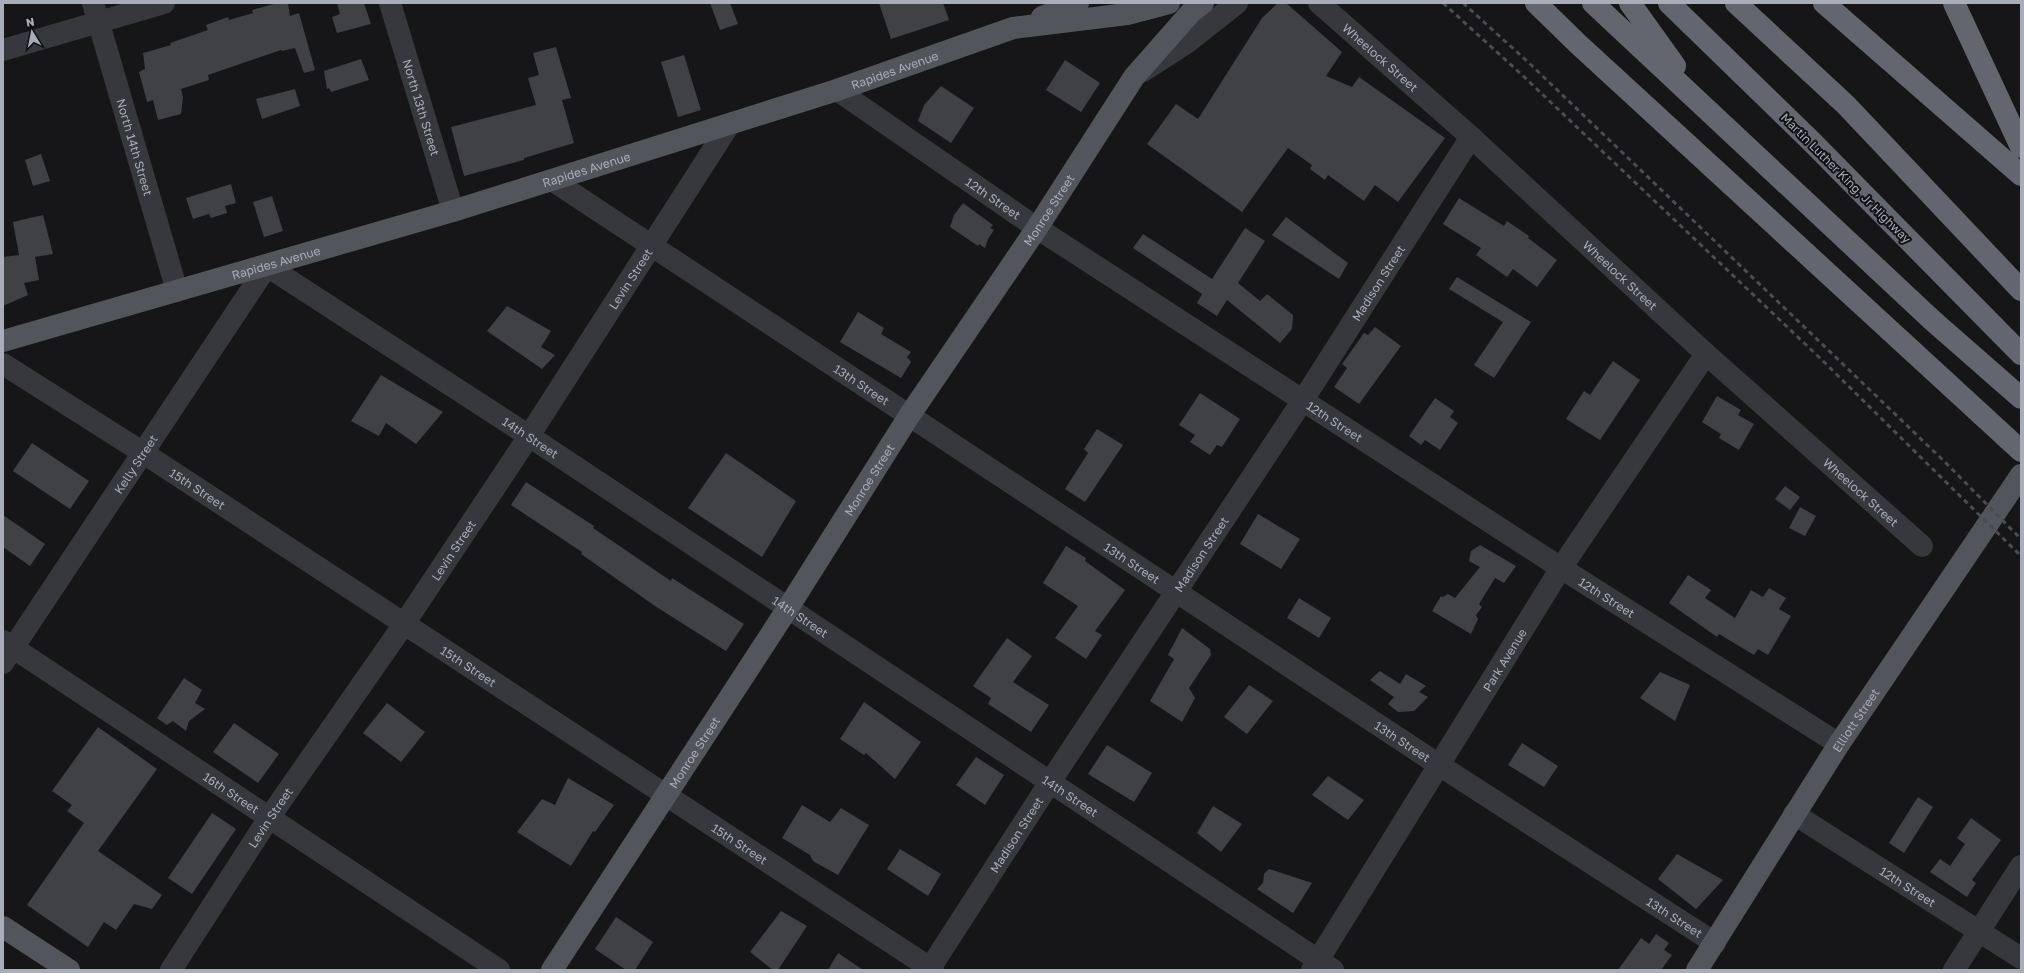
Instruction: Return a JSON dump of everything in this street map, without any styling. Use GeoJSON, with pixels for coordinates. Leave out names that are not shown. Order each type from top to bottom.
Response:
{"type":"FeatureCollection","features":[{"type":"Feature","properties":{"kind":"highway"},"geometry":{"type":"LineString","coordinates":[[1536,3],[1577,43],[2021,451]]}},
{"type":"Feature","properties":{"kind":"highway"},"geometry":{"type":"LineString","coordinates":[[1593,3],[1932,320],[2021,398]]}},
{"type":"Feature","properties":{"kind":"highway"},"geometry":{"type":"LineString","coordinates":[[1630,3],[1703,105]]}},
{"type":"Feature","properties":{"kind":"highway","name":"Martin Luther King, Jr Highway"},"geometry":{"type":"LineString","coordinates":[[1669,3],[1812,142],[2021,354]]}},
{"type":"Feature","properties":{"kind":"highway"},"geometry":{"type":"LineString","coordinates":[[1736,3],[1846,105],[2021,290]]}},
{"type":"Feature","properties":{"kind":"highway"},"geometry":{"type":"LineString","coordinates":[[1824,3],[2021,174]]}},
{"type":"Feature","properties":{"kind":"highway"},"geometry":{"type":"LineString","coordinates":[[1954,3],[2021,147]]}},
{"type":"Feature","properties":{"kind":"main road"},"geometry":{"type":"LineString","coordinates":[[1013,28],[1078,3]]}},
{"type":"Feature","properties":{"kind":"main road","name":"Rapides Avenue"},"geometry":{"type":"LineString","coordinates":[[3,341],[267,266],[453,211],[729,125],[836,90],[1013,28],[1127,14],[1169,3]]}},
{"type":"Feature","properties":{"kind":"main road","name":"Monroe Street"},"geometry":{"type":"LineString","coordinates":[[552,970],[667,796],[909,416],[1037,228],[1134,77],[1192,11],[1203,3]]}},
{"type":"Feature","properties":{"kind":"main road","name":"Elliott Street"},"geometry":{"type":"LineString","coordinates":[[1697,970],[1839,744],[2021,475]]}},
{"type":"Feature","properties":{"kind":"main road"},"geometry":{"type":"LineString","coordinates":[[3,927],[69,970]]}},
{"type":"Feature","properties":{"kind":"street"},"geometry":{"type":"LineString","coordinates":[[3,50],[96,13],[164,3]]}},
{"type":"Feature","properties":{"kind":"street","name":"North 13th Street"},"geometry":{"type":"LineString","coordinates":[[390,3],[453,211]]}},
{"type":"Feature","properties":{"kind":"street"},"geometry":{"type":"LineString","coordinates":[[1134,77],[1185,44],[1236,3]]}},
{"type":"Feature","properties":{"kind":"street","name":"Wheelock Street"},"geometry":{"type":"LineString","coordinates":[[1319,3],[1471,137],[1706,354],[1922,546]]}},
{"type":"Feature","properties":{"kind":"street","name":"North 14th Street"},"geometry":{"type":"LineString","coordinates":[[96,13],[177,291]]}},
{"type":"Feature","properties":{"kind":"street","name":"12th Street"},"geometry":{"type":"LineString","coordinates":[[836,90],[1037,228],[1561,568],[1839,744]]}},
{"type":"Feature","properties":{"kind":"street","name":"Levin Street"},"geometry":{"type":"LineString","coordinates":[[171,970],[269,818],[404,624],[529,436],[729,125]]}},
{"type":"Feature","properties":{"kind":"street","name":"Madison Street"},"geometry":{"type":"LineString","coordinates":[[931,969],[1050,782],[1303,400],[1471,137]]}},
{"type":"Feature","properties":{"kind":"street","name":"13th Street"},"geometry":{"type":"LineString","coordinates":[[552,180],[652,244],[1176,592],[1715,943]]}},
{"type":"Feature","properties":{"kind":"street","name":"14th Street"},"geometry":{"type":"LineString","coordinates":[[267,266],[529,436],[1050,782],[1321,967]]}},
{"type":"Feature","properties":{"kind":"street","name":"Kelly Street"},"geometry":{"type":"LineString","coordinates":[[6,651],[267,266]]}},
{"type":"Feature","properties":{"kind":"street","name":"Park Avenue"},"geometry":{"type":"LineString","coordinates":[[1321,967],[1439,764],[1561,568],[1706,354]]}},
{"type":"Feature","properties":{"kind":"street","name":"15th Street"},"geometry":{"type":"LineString","coordinates":[[3,364],[142,452],[931,969]]}},
{"type":"Feature","properties":{"kind":"street","name":"16th Street"},"geometry":{"type":"LineString","coordinates":[[6,651],[269,818],[499,970]]}},
{"type":"Feature","properties":{"kind":"street","name":"12th Street"},"geometry":{"type":"LineString","coordinates":[[1794,814],[2021,958]]}},
{"type":"Feature","properties":{"kind":"street"},"geometry":{"type":"LineString","coordinates":[[1954,970],[2021,866]]}},
{"type":"Feature","properties":{"kind":"building"},"geometry":{"type":"Polygon","coordinates":[[[277,3],[288,3],[290,16],[299,13],[315,70],[304,73],[295,48],[281,50],[208,75],[209,80],[181,89],[183,97],[181,114],[158,120],[153,100],[147,102],[139,72],[145,69],[143,53],[171,45],[170,43],[208,30],[206,25],[228,17],[229,20],[253,13],[252,10],[277,3]]]}},
{"type":"Feature","properties":{"kind":"building"},"geometry":{"type":"Polygon","coordinates":[[[337,3],[364,3],[371,24],[337,33],[332,17],[340,14],[337,3]]]}},
{"type":"Feature","properties":{"kind":"building"},"geometry":{"type":"Polygon","coordinates":[[[710,3],[730,3],[738,24],[720,30],[710,3]]]}},
{"type":"Feature","properties":{"kind":"building"},"geometry":{"type":"Polygon","coordinates":[[[879,3],[943,3],[949,20],[891,39],[879,3]]]}},
{"type":"Feature","properties":{"kind":"building"},"geometry":{"type":"Polygon","coordinates":[[[1278,3],[1286,3],[1342,52],[1326,76],[1352,87],[1359,77],[1445,138],[1398,202],[1375,185],[1364,201],[1328,175],[1325,180],[1310,169],[1312,165],[1288,148],[1242,212],[1147,144],[1176,104],[1198,119],[1262,18],[1278,3]]]}},
{"type":"Feature","properties":{"kind":"building"},"geometry":{"type":"Polygon","coordinates":[[[556,47],[571,98],[562,100],[574,143],[524,158],[524,160],[464,176],[451,127],[536,105],[528,78],[539,75],[533,53],[556,47]]]}},
{"type":"Feature","properties":{"kind":"building"},"geometry":{"type":"Polygon","coordinates":[[[684,55],[701,110],[678,117],[661,62],[684,55]]]}},
{"type":"Feature","properties":{"kind":"building"},"geometry":{"type":"Polygon","coordinates":[[[361,59],[369,80],[331,92],[329,88],[327,89],[324,71],[361,59]]]}},
{"type":"Feature","properties":{"kind":"building"},"geometry":{"type":"Polygon","coordinates":[[[1065,60],[1100,83],[1081,112],[1046,90],[1065,60]]]}},
{"type":"Feature","properties":{"kind":"building"},"geometry":{"type":"Polygon","coordinates":[[[941,86],[974,108],[951,143],[918,121],[924,105],[941,86]]]}},
{"type":"Feature","properties":{"kind":"building"},"geometry":{"type":"Polygon","coordinates":[[[295,89],[300,106],[262,119],[256,99],[295,89]]]}},
{"type":"Feature","properties":{"kind":"building"},"geometry":{"type":"Polygon","coordinates":[[[41,154],[50,181],[33,186],[25,160],[41,154]]]}},
{"type":"Feature","properties":{"kind":"building"},"geometry":{"type":"Polygon","coordinates":[[[231,184],[236,203],[225,206],[227,213],[211,218],[209,214],[193,219],[186,198],[231,184]]]}},
{"type":"Feature","properties":{"kind":"building"},"geometry":{"type":"Polygon","coordinates":[[[272,196],[283,231],[264,237],[253,202],[272,196]]]}},
{"type":"Feature","properties":{"kind":"building"},"geometry":{"type":"Polygon","coordinates":[[[1459,198],[1504,226],[1507,221],[1529,236],[1528,238],[1557,260],[1537,287],[1513,269],[1507,277],[1476,255],[1481,248],[1443,224],[1459,198]]]}},
{"type":"Feature","properties":{"kind":"building"},"geometry":{"type":"Polygon","coordinates":[[[963,203],[993,225],[990,228],[994,230],[988,239],[985,248],[979,244],[978,246],[950,227],[954,215],[963,203]]]}},
{"type":"Feature","properties":{"kind":"building"},"geometry":{"type":"Polygon","coordinates":[[[43,215],[53,254],[35,257],[39,280],[24,283],[28,295],[3,306],[3,257],[19,255],[13,222],[43,215]]]}},
{"type":"Feature","properties":{"kind":"building"},"geometry":{"type":"Polygon","coordinates":[[[1286,217],[1348,263],[1339,279],[1272,235],[1286,217]]]}},
{"type":"Feature","properties":{"kind":"building"},"geometry":{"type":"Polygon","coordinates":[[[1245,228],[1265,241],[1238,283],[1260,301],[1267,294],[1293,315],[1292,329],[1280,343],[1227,300],[1217,316],[1197,303],[1202,294],[1133,248],[1143,234],[1212,279],[1245,228]]]}},
{"type":"Feature","properties":{"kind":"building"},"geometry":{"type":"Polygon","coordinates":[[[1457,277],[1531,322],[1494,378],[1474,365],[1503,322],[1449,289],[1457,277]]]}},
{"type":"Feature","properties":{"kind":"building"},"geometry":{"type":"Polygon","coordinates":[[[507,306],[551,331],[541,347],[555,355],[542,369],[487,331],[507,306]]]}},
{"type":"Feature","properties":{"kind":"building"},"geometry":{"type":"Polygon","coordinates":[[[858,312],[884,328],[881,334],[911,352],[907,357],[911,362],[901,378],[840,342],[858,312]]]}},
{"type":"Feature","properties":{"kind":"building"},"geometry":{"type":"Polygon","coordinates":[[[1375,327],[1401,346],[1359,404],[1334,387],[1347,368],[1342,364],[1364,333],[1368,335],[1375,327]]]}},
{"type":"Feature","properties":{"kind":"building"},"geometry":{"type":"Polygon","coordinates":[[[1613,361],[1640,380],[1600,440],[1566,419],[1584,391],[1590,395],[1613,361]]]}},
{"type":"Feature","properties":{"kind":"building"},"geometry":{"type":"Polygon","coordinates":[[[381,375],[443,412],[416,444],[386,423],[379,436],[351,421],[381,375]]]}},
{"type":"Feature","properties":{"kind":"building"},"geometry":{"type":"Polygon","coordinates":[[[1200,393],[1240,419],[1222,447],[1217,445],[1210,455],[1190,442],[1195,435],[1179,425],[1200,393]]]}},
{"type":"Feature","properties":{"kind":"building"},"geometry":{"type":"Polygon","coordinates":[[[1717,396],[1741,410],[1738,415],[1754,424],[1739,450],[1719,438],[1721,434],[1702,422],[1717,396]]]}},
{"type":"Feature","properties":{"kind":"building"},"geometry":{"type":"Polygon","coordinates":[[[1435,398],[1454,411],[1450,417],[1458,423],[1440,450],[1425,440],[1421,445],[1409,436],[1435,398]]]}},
{"type":"Feature","properties":{"kind":"building"},"geometry":{"type":"Polygon","coordinates":[[[1097,429],[1123,445],[1085,502],[1065,489],[1088,453],[1084,449],[1097,429]]]}},
{"type":"Feature","properties":{"kind":"building"},"geometry":{"type":"Polygon","coordinates":[[[32,443],[89,481],[70,509],[13,471],[32,443]]]}},
{"type":"Feature","properties":{"kind":"building"},"geometry":{"type":"Polygon","coordinates":[[[726,453],[796,501],[762,557],[688,508],[726,453]]]}},
{"type":"Feature","properties":{"kind":"building"},"geometry":{"type":"Polygon","coordinates":[[[526,482],[594,526],[593,528],[671,581],[672,578],[744,624],[726,651],[655,606],[581,554],[582,552],[511,505],[526,482]]]}},
{"type":"Feature","properties":{"kind":"building"},"geometry":{"type":"Polygon","coordinates":[[[1785,486],[1800,497],[1790,510],[1775,499],[1785,486]]]}},
{"type":"Feature","properties":{"kind":"building"},"geometry":{"type":"Polygon","coordinates":[[[1800,507],[1816,516],[1805,536],[1789,528],[1800,507]]]}},
{"type":"Feature","properties":{"kind":"building"},"geometry":{"type":"Polygon","coordinates":[[[1258,514],[1300,539],[1281,569],[1240,544],[1258,514]]]}},
{"type":"Feature","properties":{"kind":"building"},"geometry":{"type":"Polygon","coordinates":[[[3,515],[45,544],[30,566],[3,547],[3,515]]]}},
{"type":"Feature","properties":{"kind":"building"},"geometry":{"type":"Polygon","coordinates":[[[1480,545],[1516,566],[1504,583],[1495,578],[1479,604],[1482,607],[1476,615],[1478,619],[1471,634],[1432,611],[1441,596],[1443,597],[1448,594],[1455,598],[1480,567],[1469,561],[1471,551],[1480,545]]]}},
{"type":"Feature","properties":{"kind":"building"},"geometry":{"type":"Polygon","coordinates":[[[1066,546],[1086,558],[1085,561],[1125,590],[1095,631],[1102,635],[1086,659],[1055,638],[1078,606],[1043,583],[1066,546]]]}},
{"type":"Feature","properties":{"kind":"building"},"geometry":{"type":"Polygon","coordinates":[[[1688,575],[1711,590],[1705,598],[1735,618],[1751,590],[1763,597],[1769,588],[1786,598],[1779,609],[1791,616],[1768,655],[1758,649],[1754,655],[1719,634],[1717,637],[1669,603],[1688,575]]]}},
{"type":"Feature","properties":{"kind":"building"},"geometry":{"type":"Polygon","coordinates":[[[1299,598],[1331,618],[1319,638],[1287,618],[1299,598]]]}},
{"type":"Feature","properties":{"kind":"building"},"geometry":{"type":"Polygon","coordinates":[[[1182,628],[1210,649],[1211,655],[1189,688],[1195,698],[1182,722],[1150,701],[1174,659],[1168,655],[1182,628]]]}},
{"type":"Feature","properties":{"kind":"building"},"geometry":{"type":"Polygon","coordinates":[[[1007,638],[1032,656],[1013,682],[1049,705],[1031,732],[988,704],[991,698],[973,686],[1007,638]]]}},
{"type":"Feature","properties":{"kind":"building"},"geometry":{"type":"Polygon","coordinates":[[[1380,671],[1400,684],[1406,674],[1426,686],[1419,692],[1428,697],[1414,711],[1398,712],[1388,704],[1394,697],[1370,680],[1380,671]]]}},
{"type":"Feature","properties":{"kind":"building"},"geometry":{"type":"Polygon","coordinates":[[[1660,672],[1690,685],[1675,721],[1640,698],[1660,672]]]}},
{"type":"Feature","properties":{"kind":"building"},"geometry":{"type":"Polygon","coordinates":[[[184,678],[202,690],[195,703],[205,709],[189,721],[186,731],[173,721],[167,725],[157,718],[184,678]]]}},
{"type":"Feature","properties":{"kind":"building"},"geometry":{"type":"Polygon","coordinates":[[[1249,685],[1273,701],[1247,734],[1224,717],[1249,685]]]}},
{"type":"Feature","properties":{"kind":"building"},"geometry":{"type":"Polygon","coordinates":[[[864,702],[921,742],[895,779],[866,753],[864,755],[840,739],[864,702]]]}},
{"type":"Feature","properties":{"kind":"building"},"geometry":{"type":"Polygon","coordinates":[[[387,703],[425,732],[401,762],[363,733],[387,703]]]}},
{"type":"Feature","properties":{"kind":"building"},"geometry":{"type":"Polygon","coordinates":[[[234,723],[279,754],[258,783],[213,752],[234,723]]]}},
{"type":"Feature","properties":{"kind":"building"},"geometry":{"type":"Polygon","coordinates":[[[98,727],[157,769],[98,851],[162,895],[152,909],[134,904],[116,930],[104,922],[88,947],[27,905],[84,823],[67,811],[72,805],[52,791],[98,727]]]}},
{"type":"Feature","properties":{"kind":"building"},"geometry":{"type":"Polygon","coordinates":[[[1522,743],[1558,766],[1544,787],[1508,765],[1522,743]]]}},
{"type":"Feature","properties":{"kind":"building"},"geometry":{"type":"Polygon","coordinates":[[[1107,745],[1152,773],[1134,802],[1088,774],[1107,745]]]}},
{"type":"Feature","properties":{"kind":"building"},"geometry":{"type":"Polygon","coordinates":[[[976,757],[1004,775],[985,805],[956,785],[976,757]]]}},
{"type":"Feature","properties":{"kind":"building"},"geometry":{"type":"Polygon","coordinates":[[[1328,776],[1364,800],[1348,820],[1312,795],[1328,776]]]}},
{"type":"Feature","properties":{"kind":"building"},"geometry":{"type":"Polygon","coordinates":[[[568,778],[614,805],[595,832],[593,831],[571,866],[517,832],[542,799],[555,805],[568,778]]]}},
{"type":"Feature","properties":{"kind":"building"},"geometry":{"type":"Polygon","coordinates":[[[1918,797],[1933,807],[1904,853],[1889,843],[1918,797]]]}},
{"type":"Feature","properties":{"kind":"building"},"geometry":{"type":"Polygon","coordinates":[[[802,805],[830,822],[841,808],[869,825],[838,875],[813,861],[810,855],[782,838],[802,805]]]}},
{"type":"Feature","properties":{"kind":"building"},"geometry":{"type":"Polygon","coordinates":[[[1213,806],[1242,824],[1221,852],[1197,833],[1213,806]]]}},
{"type":"Feature","properties":{"kind":"building"},"geometry":{"type":"Polygon","coordinates":[[[212,813],[236,829],[192,894],[168,878],[212,813]]]}},
{"type":"Feature","properties":{"kind":"building"},"geometry":{"type":"Polygon","coordinates":[[[1971,818],[2001,840],[1972,880],[1976,883],[1967,897],[1930,872],[1940,859],[1950,866],[1965,844],[1957,838],[1971,818]]]}},
{"type":"Feature","properties":{"kind":"building"},"geometry":{"type":"Polygon","coordinates":[[[900,849],[941,874],[928,896],[887,869],[900,849]]]}},
{"type":"Feature","properties":{"kind":"building"},"geometry":{"type":"Polygon","coordinates":[[[1677,854],[1723,880],[1696,909],[1658,879],[1677,854]]]}},
{"type":"Feature","properties":{"kind":"building"},"geometry":{"type":"Polygon","coordinates":[[[1269,869],[1312,883],[1293,913],[1257,889],[1263,883],[1264,874],[1269,869]]]}},
{"type":"Feature","properties":{"kind":"building"},"geometry":{"type":"Polygon","coordinates":[[[781,911],[807,926],[778,970],[773,970],[750,952],[781,911]]]}},
{"type":"Feature","properties":{"kind":"building"},"geometry":{"type":"Polygon","coordinates":[[[616,917],[653,942],[635,970],[626,970],[595,949],[616,917]]]}},
{"type":"Feature","properties":{"kind":"building"},"geometry":{"type":"Polygon","coordinates":[[[1656,934],[1669,943],[1664,950],[1672,955],[1661,970],[1618,970],[1641,938],[1649,944],[1656,934]]]}},
{"type":"Feature","properties":{"kind":"building"},"geometry":{"type":"Polygon","coordinates":[[[838,953],[863,970],[828,970],[838,953]]]}},
{"type":"Feature","properties":{"kind":"railway"},"geometry":{"type":"LineString","coordinates":[[1443,3],[1521,74],[1823,361],[2021,556]]}},
{"type":"Feature","properties":{"kind":"railway"},"geometry":{"type":"LineString","coordinates":[[1463,3],[1528,62],[1945,462],[2021,539]]}}]}
